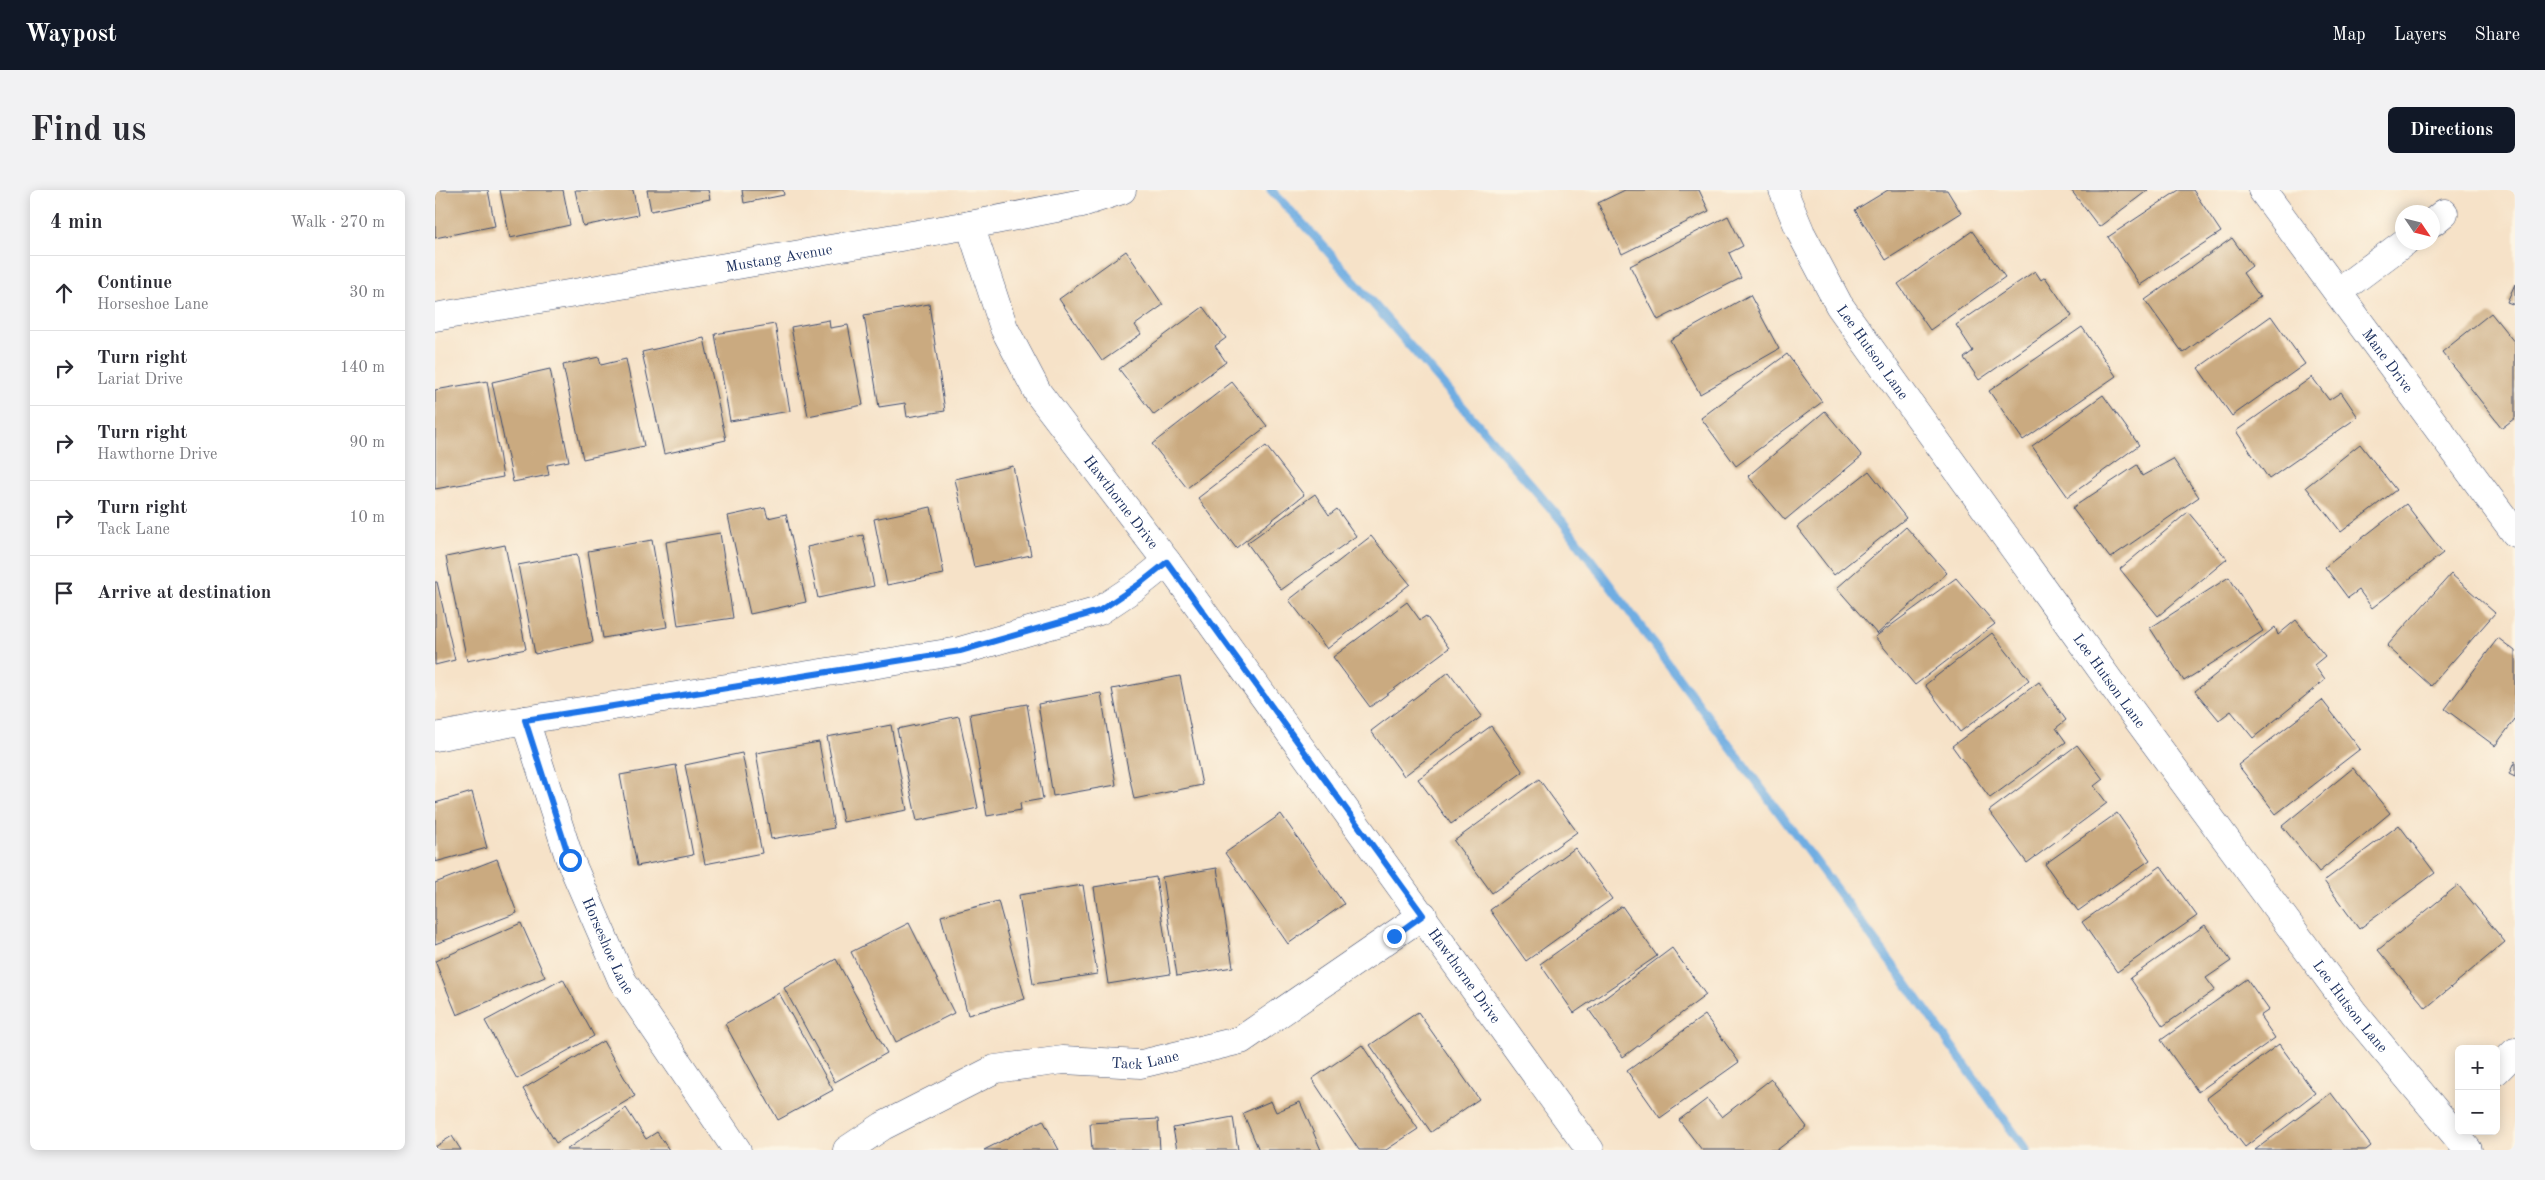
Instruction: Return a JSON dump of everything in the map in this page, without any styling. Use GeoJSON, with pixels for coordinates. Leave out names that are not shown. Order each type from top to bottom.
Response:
{"type":"FeatureCollection","features":[{"type":"Feature","properties":{"kind":"street","name":"Mustang Avenue"},"geometry":{"type":"LineString","coordinates":[[435,317],[971,225],[1081,202],[1121,190]]}},
{"type":"Feature","properties":{"kind":"street","name":"Lee Hutson Lane"},"geometry":{"type":"LineString","coordinates":[[1783,190],[1801,233],[1839,305],[1911,407],[2124,701],[2349,1005],[2452,1117],[2468,1150]]}},
{"type":"Feature","properties":{"kind":"street","name":"Mane Drive"},"geometry":{"type":"LineString","coordinates":[[2262,190],[2515,533]]}},
{"type":"Feature","properties":{"kind":"street","name":"Hawthorne Drive"},"geometry":{"type":"LineString","coordinates":[[971,225],[1004,328],[1038,393],[1167,562],[1423,915],[1590,1150]]}},
{"type":"Feature","properties":{"kind":"street"},"geometry":{"type":"LineString","coordinates":[[2338,292],[2395,249]]}},
{"type":"Feature","properties":{"kind":"street"},"geometry":{"type":"LineString","coordinates":[[435,737],[525,720],[960,651],[1099,611],[1138,585],[1167,562]]}},
{"type":"Feature","properties":{"kind":"street","name":"Horseshoe Lane"},"geometry":{"type":"LineString","coordinates":[[525,720],[570,860],[622,980],[737,1150]]}},
{"type":"Feature","properties":{"kind":"street","name":"Tack Lane"},"geometry":{"type":"LineString","coordinates":[[847,1150],[883,1126],[995,1069],[1063,1060],[1141,1064],[1241,1040],[1423,915]]}},
{"type":"Feature","properties":{"kind":"street"},"geometry":{"type":"LineString","coordinates":[[2500,1067],[2515,1052]]}},
{"type":"Feature","properties":{"kind":"building"},"geometry":{"type":"Polygon","coordinates":[[[435,190],[488,190],[495,226],[435,238],[435,190]]]}},
{"type":"Feature","properties":{"kind":"building"},"geometry":{"type":"Polygon","coordinates":[[[500,190],[563,190],[570,225],[510,238],[500,190]]]}},
{"type":"Feature","properties":{"kind":"building"},"geometry":{"type":"Polygon","coordinates":[[[575,190],[633,190],[638,215],[583,226],[575,190]]]}},
{"type":"Feature","properties":{"kind":"building"},"geometry":{"type":"Polygon","coordinates":[[[647,190],[708,190],[710,199],[651,211],[647,190]]]}},
{"type":"Feature","properties":{"kind":"building"},"geometry":{"type":"Polygon","coordinates":[[[742,190],[783,190],[784,195],[744,203],[742,190]]]}},
{"type":"Feature","properties":{"kind":"building"},"geometry":{"type":"Polygon","coordinates":[[[1625,190],[1699,190],[1709,211],[1622,254],[1598,203],[1625,190]]]}},
{"type":"Feature","properties":{"kind":"building"},"geometry":{"type":"Polygon","coordinates":[[[1888,190],[1947,190],[1961,213],[1886,260],[1855,210],[1888,190]]]}},
{"type":"Feature","properties":{"kind":"building"},"geometry":{"type":"Polygon","coordinates":[[[2071,190],[2148,190],[2099,227],[2071,190]]]}},
{"type":"Feature","properties":{"kind":"building"},"geometry":{"type":"Polygon","coordinates":[[[2179,190],[2193,190],[2221,232],[2140,285],[2108,237],[2179,190]]]}},
{"type":"Feature","properties":{"kind":"building"},"geometry":{"type":"Polygon","coordinates":[[[1728,216],[1743,246],[1729,253],[1741,278],[1658,320],[1630,266],[1728,216]]]}},
{"type":"Feature","properties":{"kind":"building"},"geometry":{"type":"Polygon","coordinates":[[[1972,231],[2005,277],[1930,330],[1898,284],[1972,231]]]}},
{"type":"Feature","properties":{"kind":"building"},"geometry":{"type":"Polygon","coordinates":[[[2232,238],[2252,266],[2243,273],[2260,297],[2183,353],[2145,300],[2232,238]]]}},
{"type":"Feature","properties":{"kind":"building"},"geometry":{"type":"Polygon","coordinates":[[[1126,251],[1163,305],[1135,325],[1141,334],[1102,361],[1059,299],[1126,251]]]}},
{"type":"Feature","properties":{"kind":"building"},"geometry":{"type":"Polygon","coordinates":[[[2035,271],[2041,280],[2045,277],[2072,316],[1979,380],[1964,358],[1973,351],[1956,325],[2035,271]]]}},
{"type":"Feature","properties":{"kind":"building"},"geometry":{"type":"Polygon","coordinates":[[[2515,284],[2515,305],[2507,302],[2515,284]]]}},
{"type":"Feature","properties":{"kind":"building"},"geometry":{"type":"Polygon","coordinates":[[[1750,295],[1779,349],[1700,394],[1670,340],[1750,295]]]}},
{"type":"Feature","properties":{"kind":"building"},"geometry":{"type":"Polygon","coordinates":[[[929,304],[945,411],[907,417],[905,403],[879,407],[864,315],[929,304]]]}},
{"type":"Feature","properties":{"kind":"building"},"geometry":{"type":"Polygon","coordinates":[[[1203,307],[1226,338],[1215,346],[1226,362],[1154,415],[1119,369],[1203,307]]]}},
{"type":"Feature","properties":{"kind":"building"},"geometry":{"type":"Polygon","coordinates":[[[2491,313],[2515,343],[2515,418],[2502,428],[2442,352],[2491,313]]]}},
{"type":"Feature","properties":{"kind":"building"},"geometry":{"type":"Polygon","coordinates":[[[2271,316],[2305,364],[2232,416],[2198,368],[2271,316]]]}},
{"type":"Feature","properties":{"kind":"building"},"geometry":{"type":"Polygon","coordinates":[[[829,320],[830,328],[848,325],[863,405],[808,416],[791,327],[829,320]]]}},
{"type":"Feature","properties":{"kind":"building"},"geometry":{"type":"Polygon","coordinates":[[[775,324],[790,411],[730,421],[715,334],[775,324]]]}},
{"type":"Feature","properties":{"kind":"building"},"geometry":{"type":"Polygon","coordinates":[[[2082,327],[2116,376],[2023,440],[1989,391],[2082,327]]]}},
{"type":"Feature","properties":{"kind":"building"},"geometry":{"type":"Polygon","coordinates":[[[704,338],[726,440],[664,454],[642,352],[704,338]]]}},
{"type":"Feature","properties":{"kind":"building"},"geometry":{"type":"Polygon","coordinates":[[[1787,354],[1822,402],[1736,466],[1701,418],[1787,354]]]}},
{"type":"Feature","properties":{"kind":"building"},"geometry":{"type":"Polygon","coordinates":[[[599,357],[601,365],[626,359],[644,446],[583,459],[563,365],[599,357]]]}},
{"type":"Feature","properties":{"kind":"building"},"geometry":{"type":"Polygon","coordinates":[[[550,369],[569,461],[547,465],[549,475],[513,482],[492,382],[550,369]]]}},
{"type":"Feature","properties":{"kind":"building"},"geometry":{"type":"Polygon","coordinates":[[[2312,377],[2329,400],[2341,392],[2358,417],[2269,479],[2236,431],[2312,377]]]}},
{"type":"Feature","properties":{"kind":"building"},"geometry":{"type":"Polygon","coordinates":[[[487,381],[503,477],[435,489],[435,390],[487,381]]]}},
{"type":"Feature","properties":{"kind":"building"},"geometry":{"type":"Polygon","coordinates":[[[1232,382],[1267,426],[1187,488],[1152,444],[1232,382]]]}},
{"type":"Feature","properties":{"kind":"building"},"geometry":{"type":"Polygon","coordinates":[[[2103,395],[2139,445],[2068,497],[2032,446],[2103,395]]]}},
{"type":"Feature","properties":{"kind":"building"},"geometry":{"type":"Polygon","coordinates":[[[1825,411],[1862,456],[1785,520],[1748,476],[1825,411]]]}},
{"type":"Feature","properties":{"kind":"building"},"geometry":{"type":"Polygon","coordinates":[[[2360,444],[2396,490],[2341,532],[2306,487],[2360,444]]]}},
{"type":"Feature","properties":{"kind":"building"},"geometry":{"type":"Polygon","coordinates":[[[1266,446],[1304,495],[1236,548],[1198,498],[1266,446]]]}},
{"type":"Feature","properties":{"kind":"building"},"geometry":{"type":"Polygon","coordinates":[[[2173,459],[2199,497],[2110,558],[2072,508],[2137,465],[2142,476],[2173,459]]]}},
{"type":"Feature","properties":{"kind":"building"},"geometry":{"type":"Polygon","coordinates":[[[1013,466],[1031,555],[974,567],[955,479],[1013,466]]]}},
{"type":"Feature","properties":{"kind":"building"},"geometry":{"type":"Polygon","coordinates":[[[1869,471],[1906,518],[1834,575],[1797,527],[1869,471]]]}},
{"type":"Feature","properties":{"kind":"building"},"geometry":{"type":"Polygon","coordinates":[[[1315,494],[1329,515],[1337,509],[1356,536],[1281,590],[1247,543],[1315,494]]]}},
{"type":"Feature","properties":{"kind":"building"},"geometry":{"type":"Polygon","coordinates":[[[2406,504],[2443,553],[2372,608],[2359,590],[2348,598],[2325,567],[2406,504]]]}},
{"type":"Feature","properties":{"kind":"building"},"geometry":{"type":"Polygon","coordinates":[[[931,507],[944,574],[887,585],[874,519],[931,507]]]}},
{"type":"Feature","properties":{"kind":"building"},"geometry":{"type":"Polygon","coordinates":[[[765,508],[768,518],[786,514],[806,602],[750,614],[728,516],[765,508]]]}},
{"type":"Feature","properties":{"kind":"building"},"geometry":{"type":"Polygon","coordinates":[[[2188,512],[2227,559],[2158,616],[2120,569],[2188,512]]]}},
{"type":"Feature","properties":{"kind":"building"},"geometry":{"type":"Polygon","coordinates":[[[1906,527],[1947,573],[1877,634],[1837,588],[1906,527]]]}},
{"type":"Feature","properties":{"kind":"building"},"geometry":{"type":"Polygon","coordinates":[[[720,533],[733,618],[678,626],[666,542],[720,533]]]}},
{"type":"Feature","properties":{"kind":"building"},"geometry":{"type":"Polygon","coordinates":[[[863,535],[874,586],[818,598],[807,547],[863,535]]]}},
{"type":"Feature","properties":{"kind":"building"},"geometry":{"type":"Polygon","coordinates":[[[1371,536],[1410,584],[1327,649],[1289,600],[1371,536]]]}},
{"type":"Feature","properties":{"kind":"building"},"geometry":{"type":"Polygon","coordinates":[[[652,540],[667,627],[603,638],[588,551],[652,540]]]}},
{"type":"Feature","properties":{"kind":"building"},"geometry":{"type":"Polygon","coordinates":[[[505,545],[526,649],[467,661],[446,557],[505,545]]]}},
{"type":"Feature","properties":{"kind":"building"},"geometry":{"type":"Polygon","coordinates":[[[577,554],[593,642],[535,654],[518,565],[577,554]]]}},
{"type":"Feature","properties":{"kind":"building"},"geometry":{"type":"Polygon","coordinates":[[[2451,574],[2495,613],[2431,686],[2387,646],[2451,574]]]}},
{"type":"Feature","properties":{"kind":"building"},"geometry":{"type":"Polygon","coordinates":[[[2229,577],[2263,631],[2184,681],[2150,628],[2229,577]]]}},
{"type":"Feature","properties":{"kind":"building"},"geometry":{"type":"Polygon","coordinates":[[[1956,578],[1995,624],[1915,685],[1875,637],[1956,578]]]}},
{"type":"Feature","properties":{"kind":"building"},"geometry":{"type":"Polygon","coordinates":[[[435,582],[437,582],[455,660],[435,665],[435,582]]]}},
{"type":"Feature","properties":{"kind":"building"},"geometry":{"type":"Polygon","coordinates":[[[1407,602],[1420,620],[1426,616],[1449,648],[1370,707],[1333,657],[1407,602]]]}},
{"type":"Feature","properties":{"kind":"building"},"geometry":{"type":"Polygon","coordinates":[[[2296,620],[2325,656],[2314,665],[2325,680],[2253,738],[2231,711],[2219,720],[2195,691],[2275,627],[2278,635],[2296,620]]]}},
{"type":"Feature","properties":{"kind":"building"},"geometry":{"type":"Polygon","coordinates":[[[1992,633],[2029,680],[1960,732],[1925,685],[1992,633]]]}},
{"type":"Feature","properties":{"kind":"building"},"geometry":{"type":"Polygon","coordinates":[[[2498,638],[2515,651],[2515,719],[2495,746],[2445,709],[2498,638]]]}},
{"type":"Feature","properties":{"kind":"building"},"geometry":{"type":"Polygon","coordinates":[[[1449,672],[1482,716],[1404,776],[1371,731],[1449,672]]]}},
{"type":"Feature","properties":{"kind":"building"},"geometry":{"type":"Polygon","coordinates":[[[1180,676],[1202,785],[1134,799],[1112,689],[1180,676]]]}},
{"type":"Feature","properties":{"kind":"building"},"geometry":{"type":"Polygon","coordinates":[[[2039,682],[2066,720],[2056,728],[2066,742],[1990,798],[1952,746],[2039,682]]]}},
{"type":"Feature","properties":{"kind":"building"},"geometry":{"type":"Polygon","coordinates":[[[1101,693],[1116,785],[1053,796],[1038,704],[1101,693]]]}},
{"type":"Feature","properties":{"kind":"building"},"geometry":{"type":"Polygon","coordinates":[[[2322,700],[2360,749],[2276,814],[2238,765],[2322,700]]]}},
{"type":"Feature","properties":{"kind":"building"},"geometry":{"type":"Polygon","coordinates":[[[1027,704],[1043,799],[1020,803],[1021,810],[987,816],[970,714],[1027,704]]]}},
{"type":"Feature","properties":{"kind":"building"},"geometry":{"type":"Polygon","coordinates":[[[959,716],[978,808],[917,821],[897,729],[959,716]]]}},
{"type":"Feature","properties":{"kind":"building"},"geometry":{"type":"Polygon","coordinates":[[[891,725],[907,810],[843,822],[827,737],[891,725]]]}},
{"type":"Feature","properties":{"kind":"building"},"geometry":{"type":"Polygon","coordinates":[[[1491,726],[1523,772],[1451,824],[1418,779],[1491,726]]]}},
{"type":"Feature","properties":{"kind":"building"},"geometry":{"type":"Polygon","coordinates":[[[819,742],[834,828],[771,839],[756,753],[819,742]]]}},
{"type":"Feature","properties":{"kind":"building"},"geometry":{"type":"Polygon","coordinates":[[[2077,745],[2103,779],[2094,786],[2107,803],[2027,863],[1989,811],[2077,745]]]}},
{"type":"Feature","properties":{"kind":"building"},"geometry":{"type":"Polygon","coordinates":[[[742,753],[762,853],[705,864],[685,765],[742,753]]]}},
{"type":"Feature","properties":{"kind":"building"},"geometry":{"type":"Polygon","coordinates":[[[2515,761],[2515,777],[2509,774],[2515,761]]]}},
{"type":"Feature","properties":{"kind":"building"},"geometry":{"type":"Polygon","coordinates":[[[676,765],[693,855],[637,866],[620,775],[676,765]]]}},
{"type":"Feature","properties":{"kind":"building"},"geometry":{"type":"Polygon","coordinates":[[[2353,768],[2390,813],[2319,872],[2282,826],[2353,768]]]}},
{"type":"Feature","properties":{"kind":"building"},"geometry":{"type":"Polygon","coordinates":[[[1539,779],[1577,832],[1492,893],[1454,841],[1539,779]]]}},
{"type":"Feature","properties":{"kind":"building"},"geometry":{"type":"Polygon","coordinates":[[[472,792],[487,848],[435,862],[435,803],[472,792]]]}},
{"type":"Feature","properties":{"kind":"building"},"geometry":{"type":"Polygon","coordinates":[[[2117,813],[2150,860],[2078,911],[2045,864],[2117,813]]]}},
{"type":"Feature","properties":{"kind":"building"},"geometry":{"type":"Polygon","coordinates":[[[1281,814],[1344,904],[1288,944],[1225,853],[1281,814]]]}},
{"type":"Feature","properties":{"kind":"building"},"geometry":{"type":"Polygon","coordinates":[[[2399,825],[2435,873],[2359,929],[2324,881],[2399,825]]]}},
{"type":"Feature","properties":{"kind":"building"},"geometry":{"type":"Polygon","coordinates":[[[1575,848],[1612,899],[1526,961],[1490,910],[1575,848]]]}},
{"type":"Feature","properties":{"kind":"building"},"geometry":{"type":"Polygon","coordinates":[[[497,859],[517,913],[435,944],[435,883],[497,859]]]}},
{"type":"Feature","properties":{"kind":"building"},"geometry":{"type":"Polygon","coordinates":[[[2161,866],[2197,916],[2117,972],[2082,922],[2161,866]]]}},
{"type":"Feature","properties":{"kind":"building"},"geometry":{"type":"Polygon","coordinates":[[[1217,868],[1233,967],[1177,976],[1162,877],[1217,868]]]}},
{"type":"Feature","properties":{"kind":"building"},"geometry":{"type":"Polygon","coordinates":[[[1156,877],[1170,974],[1108,984],[1094,887],[1156,877]]]}},
{"type":"Feature","properties":{"kind":"building"},"geometry":{"type":"Polygon","coordinates":[[[1083,885],[1097,974],[1033,984],[1019,895],[1083,885]]]}},
{"type":"Feature","properties":{"kind":"building"},"geometry":{"type":"Polygon","coordinates":[[[2458,885],[2505,942],[2426,1008],[2378,950],[2458,885]]]}},
{"type":"Feature","properties":{"kind":"building"},"geometry":{"type":"Polygon","coordinates":[[[998,901],[1025,999],[968,1015],[941,916],[998,901]]]}},
{"type":"Feature","properties":{"kind":"building"},"geometry":{"type":"Polygon","coordinates":[[[1622,906],[1657,956],[1574,1013],[1540,964],[1622,906]]]}},
{"type":"Feature","properties":{"kind":"building"},"geometry":{"type":"Polygon","coordinates":[[[521,923],[545,977],[457,1015],[435,961],[521,923]]]}},
{"type":"Feature","properties":{"kind":"building"},"geometry":{"type":"Polygon","coordinates":[[[909,923],[954,1013],[896,1042],[851,952],[909,923]]]}},
{"type":"Feature","properties":{"kind":"building"},"geometry":{"type":"Polygon","coordinates":[[[2205,925],[2231,961],[2206,978],[2215,990],[2163,1026],[2130,978],[2205,925]]]}},
{"type":"Feature","properties":{"kind":"building"},"geometry":{"type":"Polygon","coordinates":[[[1672,948],[1706,995],[1623,1057],[1589,1010],[1672,948]]]}},
{"type":"Feature","properties":{"kind":"building"},"geometry":{"type":"Polygon","coordinates":[[[836,959],[887,1053],[835,1082],[784,988],[836,959]]]}},
{"type":"Feature","properties":{"kind":"building"},"geometry":{"type":"Polygon","coordinates":[[[563,979],[594,1036],[517,1079],[485,1021],[563,979]]]}},
{"type":"Feature","properties":{"kind":"building"},"geometry":{"type":"Polygon","coordinates":[[[2247,979],[2269,1010],[2260,1016],[2275,1038],[2198,1092],[2161,1040],[2247,979]]]}},
{"type":"Feature","properties":{"kind":"building"},"geometry":{"type":"Polygon","coordinates":[[[779,993],[833,1090],[778,1120],[725,1024],[779,993]]]}},
{"type":"Feature","properties":{"kind":"building"},"geometry":{"type":"Polygon","coordinates":[[[1418,1012],[1479,1099],[1431,1132],[1370,1045],[1418,1012]]]}},
{"type":"Feature","properties":{"kind":"building"},"geometry":{"type":"Polygon","coordinates":[[[1705,1015],[1739,1062],[1660,1118],[1627,1071],[1705,1015]]]}},
{"type":"Feature","properties":{"kind":"building"},"geometry":{"type":"Polygon","coordinates":[[[603,1041],[635,1096],[556,1143],[523,1089],[603,1041]]]}},
{"type":"Feature","properties":{"kind":"building"},"geometry":{"type":"Polygon","coordinates":[[[2279,1044],[2315,1093],[2245,1147],[2207,1098],[2279,1044]]]}},
{"type":"Feature","properties":{"kind":"building"},"geometry":{"type":"Polygon","coordinates":[[[1362,1045],[1418,1129],[1386,1150],[1359,1150],[1312,1079],[1362,1045]]]}},
{"type":"Feature","properties":{"kind":"building"},"geometry":{"type":"Polygon","coordinates":[[[1771,1079],[1807,1127],[1777,1150],[1702,1150],[1679,1120],[1707,1099],[1722,1117],[1771,1079]]]}},
{"type":"Feature","properties":{"kind":"building"},"geometry":{"type":"Polygon","coordinates":[[[2331,1093],[2371,1146],[2366,1150],[2255,1150],[2331,1093]]]}},
{"type":"Feature","properties":{"kind":"building"},"geometry":{"type":"Polygon","coordinates":[[[1271,1101],[1276,1112],[1300,1102],[1321,1150],[1259,1150],[1243,1113],[1271,1101]]]}},
{"type":"Feature","properties":{"kind":"building"},"geometry":{"type":"Polygon","coordinates":[[[626,1108],[646,1139],[657,1132],[669,1150],[566,1150],[626,1108]]]}},
{"type":"Feature","properties":{"kind":"building"},"geometry":{"type":"Polygon","coordinates":[[[1233,1117],[1238,1150],[1177,1150],[1173,1128],[1233,1117]]]}},
{"type":"Feature","properties":{"kind":"building"},"geometry":{"type":"Polygon","coordinates":[[[1158,1119],[1160,1150],[1092,1150],[1090,1123],[1158,1119]]]}},
{"type":"Feature","properties":{"kind":"building"},"geometry":{"type":"Polygon","coordinates":[[[1043,1120],[1059,1150],[984,1150],[1043,1120]]]}},
{"type":"Feature","properties":{"kind":"building"},"geometry":{"type":"Polygon","coordinates":[[[452,1136],[461,1150],[435,1150],[435,1147],[452,1136]]]}},
{"type":"Feature","properties":{"kind":"waterway"},"geometry":{"type":"LineString","coordinates":[[1271,190],[1317,239],[1562,521],[1906,983],[2026,1150]]}},
{"type":"Feature","properties":{"kind":"route"},"geometry":{"type":"LineString","coordinates":[[570,860],[525,720],[960,651],[1099,611],[1138,585],[1167,562],[1423,915],[1394,936]]}}]}
